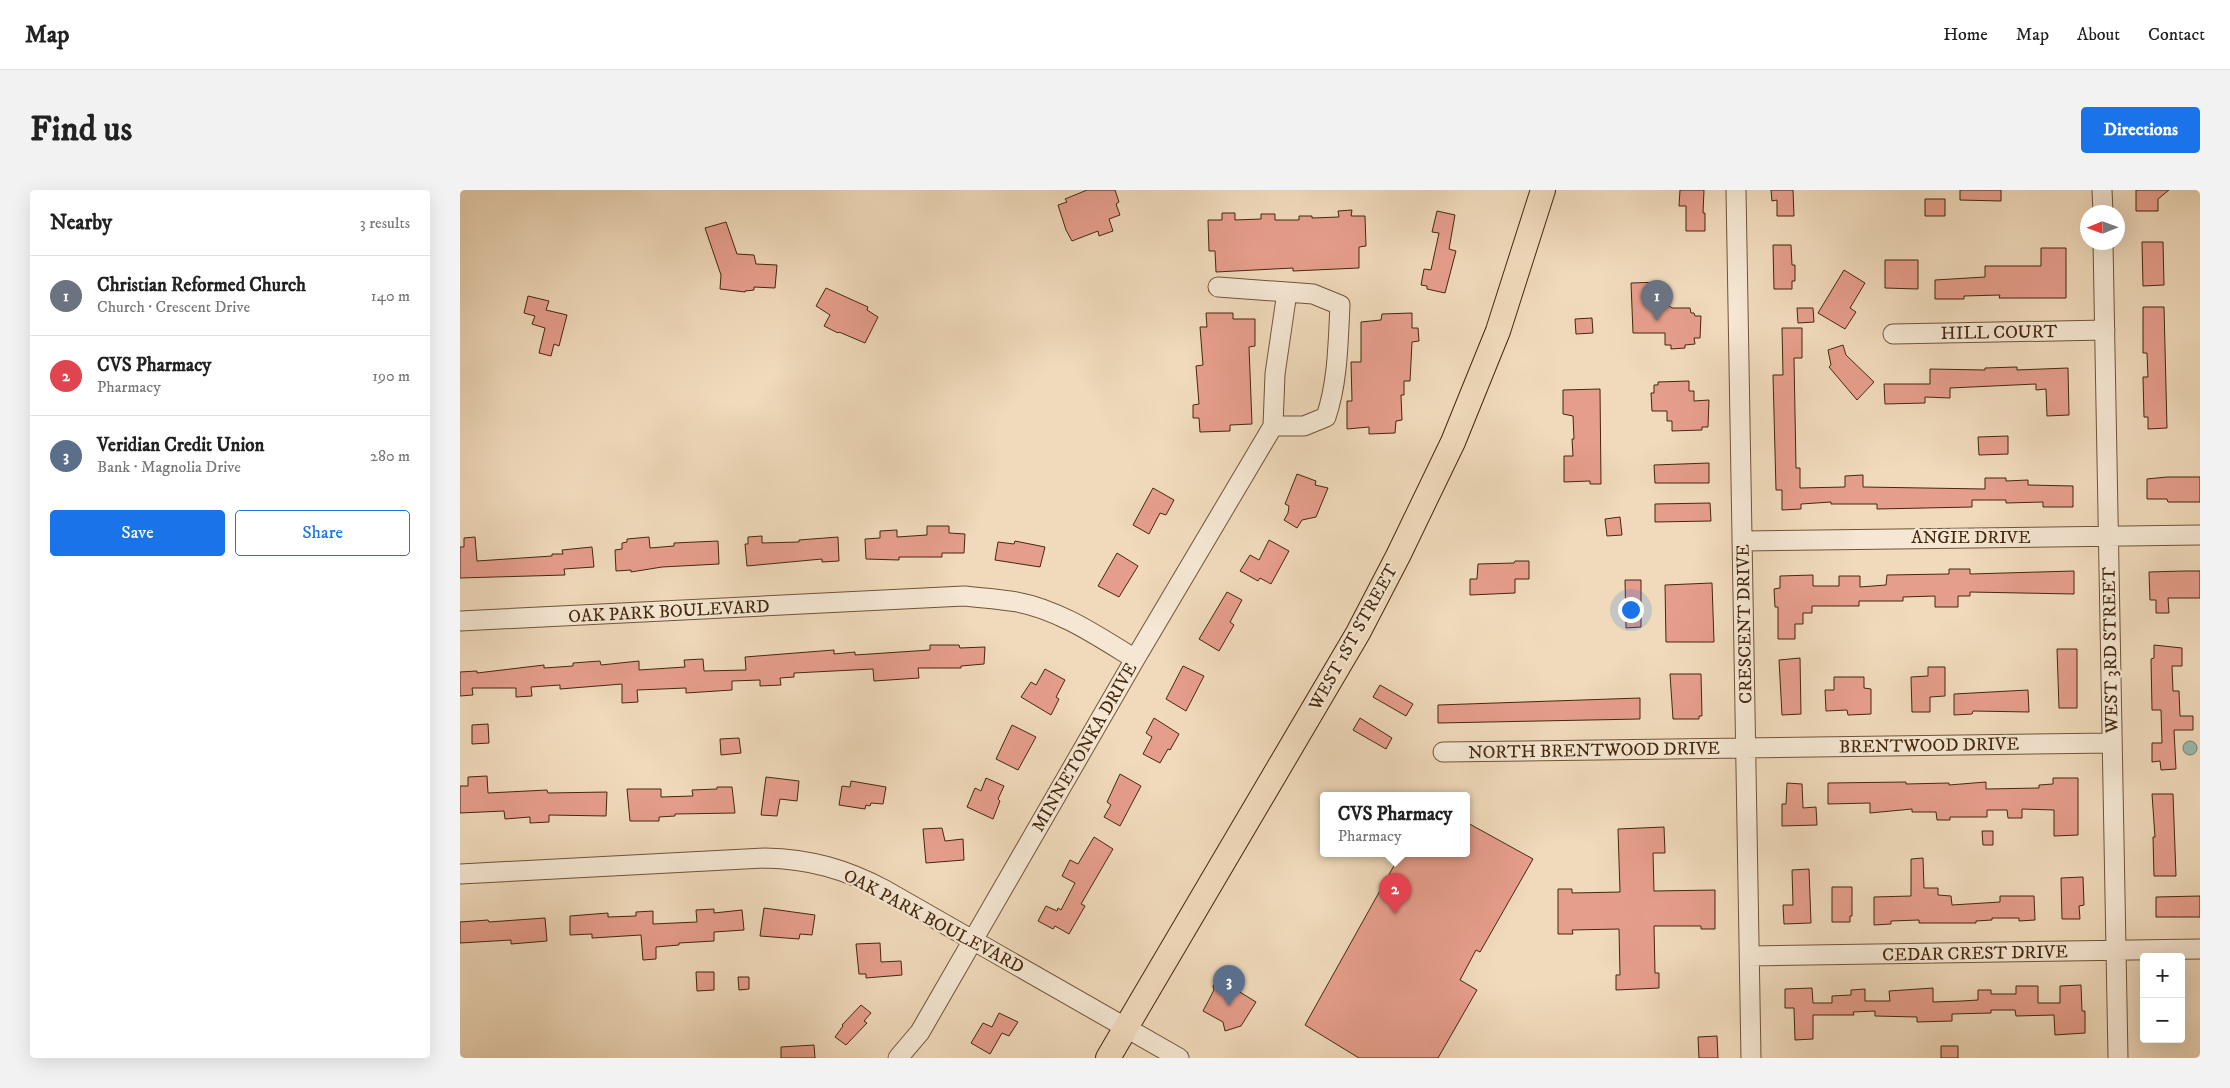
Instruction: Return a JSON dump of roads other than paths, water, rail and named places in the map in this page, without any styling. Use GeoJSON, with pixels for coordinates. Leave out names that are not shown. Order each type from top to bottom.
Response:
{"type":"FeatureCollection","features":[{"type":"Feature","properties":{"kind":"main road","name":"WEST 1ST STREET"},"geometry":{"type":"LineString","coordinates":[[1108,1058],[1358,634],[1398,556],[1453,442],[1498,331],[1543,190]]}},
{"type":"Feature","properties":{"kind":"street","name":"CRESCENT DRIVE"},"geometry":{"type":"LineString","coordinates":[[1736,190],[1751,1058]]}},
{"type":"Feature","properties":{"kind":"street"},"geometry":{"type":"LineString","coordinates":[[2102,190],[2103,205]]}},
{"type":"Feature","properties":{"kind":"street","name":"WEST 3RD STREET"},"geometry":{"type":"LineString","coordinates":[[2103,250],[2118,1058]]}},
{"type":"Feature","properties":{"kind":"street"},"geometry":{"type":"LineString","coordinates":[[1218,287],[1287,292],[1313,294],[1340,305],[1338,356],[1333,396],[1326,417],[1304,426],[1271,430],[1275,374],[1287,292]]}},
{"type":"Feature","properties":{"kind":"street","name":"HILL COURT"},"geometry":{"type":"LineString","coordinates":[[1893,334],[2105,330]]}},
{"type":"Feature","properties":{"kind":"street","name":"MINNETONKA DRIVE"},"geometry":{"type":"LineString","coordinates":[[898,1058],[920,1032],[1135,659],[1271,430]]}},
{"type":"Feature","properties":{"kind":"street","name":"ANGIE DRIVE"},"geometry":{"type":"LineString","coordinates":[[1743,540],[2200,535]]}},
{"type":"Feature","properties":{"kind":"street","name":"OAK PARK BOULEVARD"},"geometry":{"type":"LineString","coordinates":[[460,621],[964,596],[1019,602],[1046,611],[1092,633],[1135,659]]}},
{"type":"Feature","properties":{"kind":"street","name":"BRENTWOOD DRIVE"},"geometry":{"type":"LineString","coordinates":[[1746,748],[2112,743]]}},
{"type":"Feature","properties":{"kind":"street","name":"NORTH BRENTWOOD DRIVE"},"geometry":{"type":"LineString","coordinates":[[1443,752],[1746,748]]}},
{"type":"Feature","properties":{"kind":"street","name":"OAK PARK BOULEVARD"},"geometry":{"type":"LineString","coordinates":[[460,874],[742,859],[786,859],[834,868],[860,877],[1179,1058]]}},
{"type":"Feature","properties":{"kind":"street","name":"CEDAR CREST DRIVE"},"geometry":{"type":"LineString","coordinates":[[1750,956],[2200,949]]}},
{"type":"Feature","properties":{"kind":"water"},"geometry":{"type":"Polygon","coordinates":[[[2187,741],[2193,741],[2197,748],[2193,755],[2187,755],[2183,751],[2183,745],[2187,741]]]}},
{"type":"Feature","properties":{"kind":"place","name":"Christian Reformed Church"},"geometry":{"type":"Point","coordinates":[1657,321]}},
{"type":"Feature","properties":{"kind":"place","name":"CVS Pharmacy"},"geometry":{"type":"Point","coordinates":[1395,914]}},
{"type":"Feature","properties":{"kind":"place","name":"Veridian Credit Union"},"geometry":{"type":"Point","coordinates":[1229,1006]}}]}
